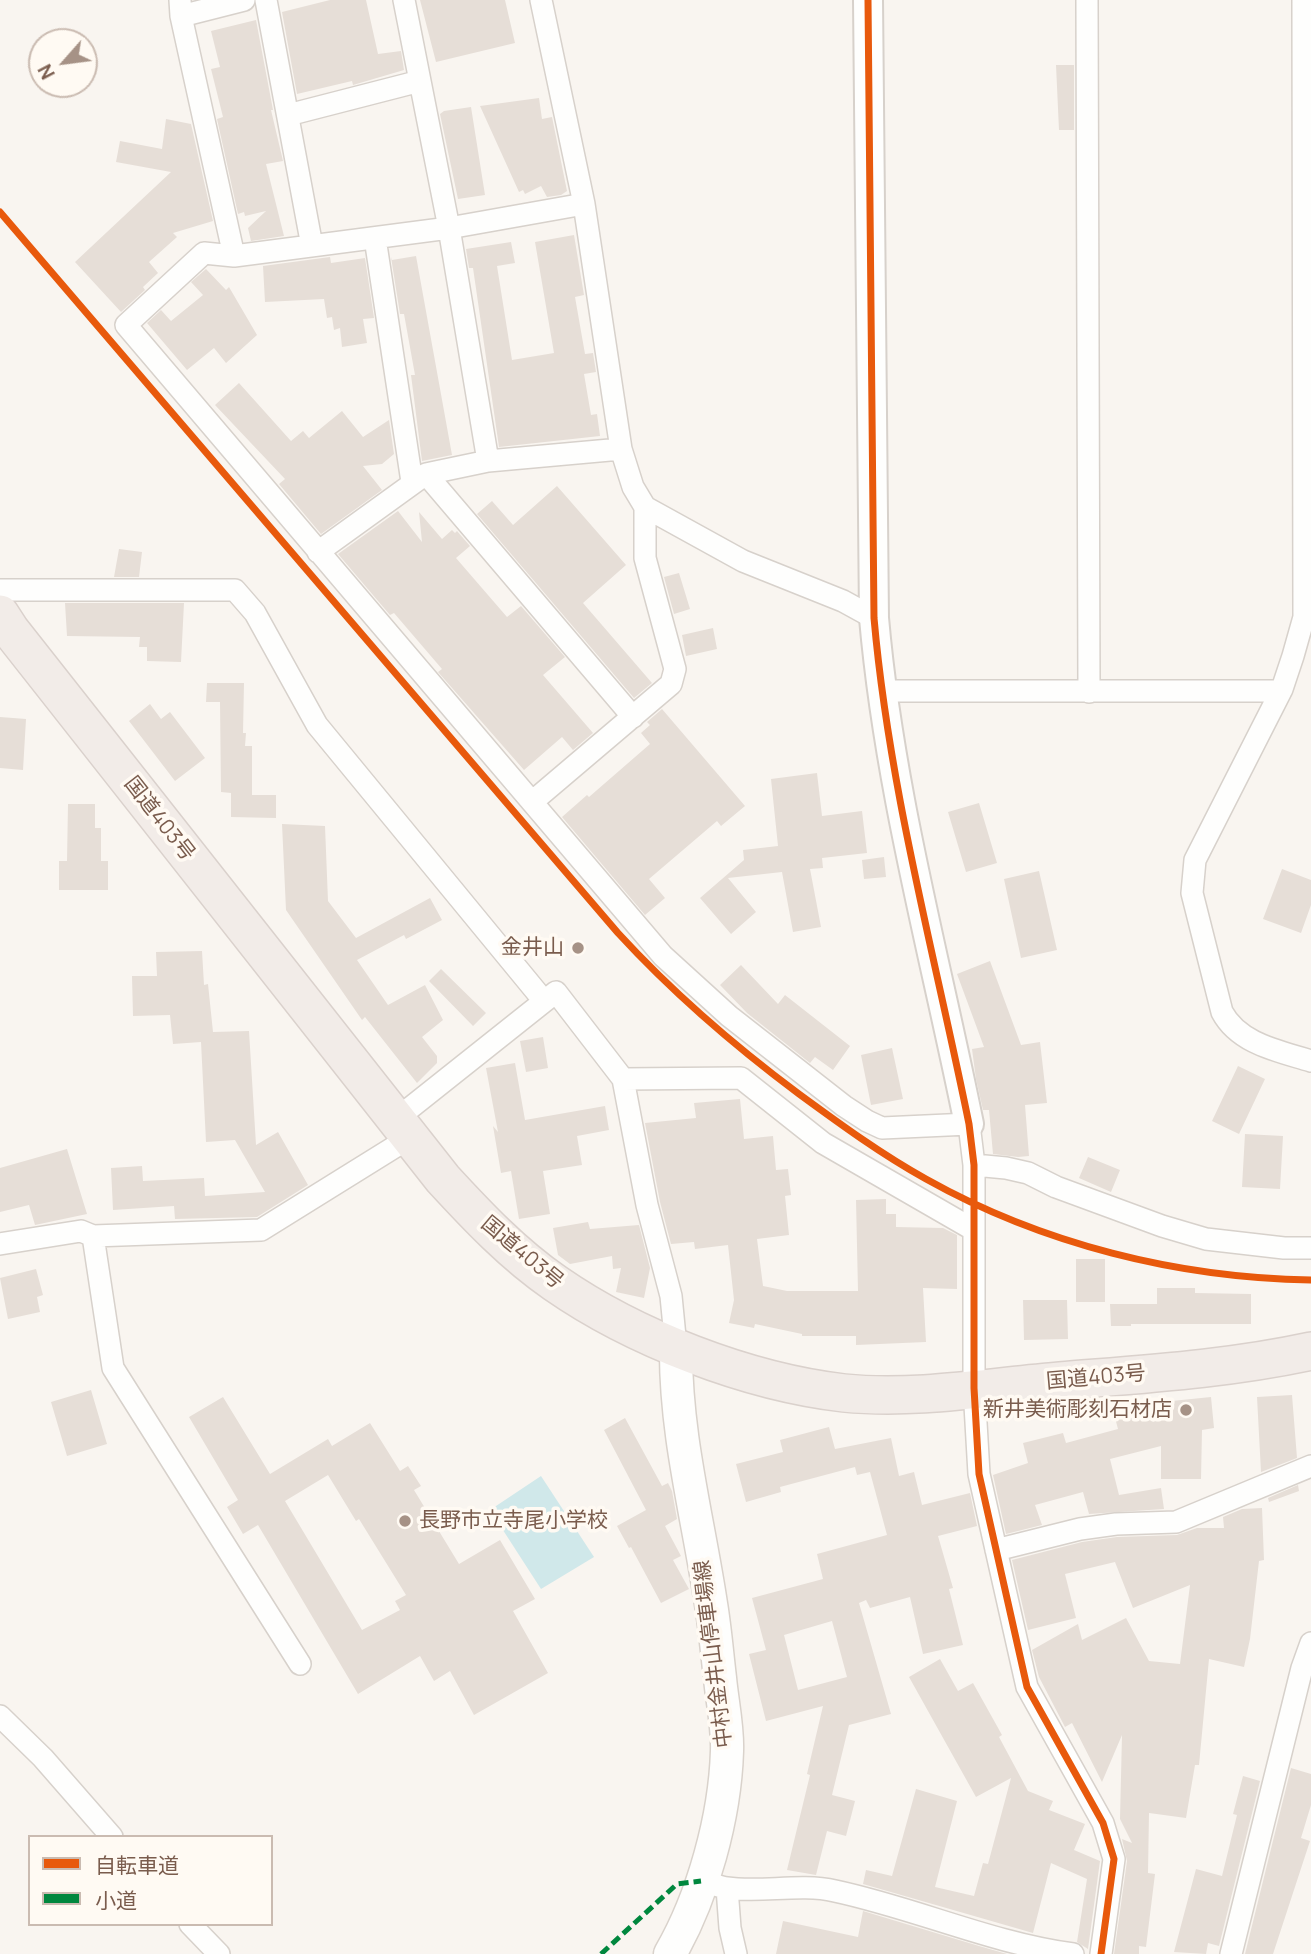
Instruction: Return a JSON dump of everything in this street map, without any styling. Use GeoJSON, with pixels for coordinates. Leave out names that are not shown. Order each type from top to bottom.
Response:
{"type":"FeatureCollection","features":[{"type":"Feature","properties":{"kind":"highway","name":"国道403号"},"geometry":{"type":"LineString","coordinates":[[0,614],[402,1129],[480,1219],[554,1282],[629,1327],[744,1372],[794,1385],[845,1393],[903,1395],[1209,1369],[1311,1351]]}},
{"type":"Feature","properties":{"kind":"main road","name":"中村金井山停車場線"},"geometry":{"type":"LineString","coordinates":[[670,1954],[714,1885],[717,1826],[727,1750],[712,1605],[683,1451],[676,1381],[676,1347]]}},
{"type":"Feature","properties":{"kind":"street"},"geometry":{"type":"LineString","coordinates":[[234,256],[181,8],[244,0]]}},
{"type":"Feature","properties":{"kind":"street"},"geometry":{"type":"LineString","coordinates":[[267,0],[312,246]]}},
{"type":"Feature","properties":{"kind":"street"},"geometry":{"type":"LineString","coordinates":[[404,0],[449,228],[488,461]]}},
{"type":"Feature","properties":{"kind":"street"},"geometry":{"type":"LineString","coordinates":[[541,0],[584,204],[621,449],[633,487],[645,507],[743,561],[843,601],[874,618]]}},
{"type":"Feature","properties":{"kind":"street"},"geometry":{"type":"LineString","coordinates":[[868,0],[874,618],[880,691],[901,811],[969,1124],[974,1166],[974,1388],[979,1474],[1027,1687],[1103,1823],[1115,1859],[1101,1954]]}},
{"type":"Feature","properties":{"kind":"street"},"geometry":{"type":"LineString","coordinates":[[1087,0],[1089,692]]}},
{"type":"Feature","properties":{"kind":"street"},"geometry":{"type":"LineString","coordinates":[[1303,0],[1304,617],[1280,691],[1201,844],[1195,860],[1192,893],[1222,1012],[1228,1023],[1235,1031],[1253,1041],[1311,1061]]}},
{"type":"Feature","properties":{"kind":"street"},"geometry":{"type":"LineString","coordinates":[[288,115],[420,81]]}},
{"type":"Feature","properties":{"kind":"street"},"geometry":{"type":"LineString","coordinates":[[584,204],[449,228],[312,246],[234,256],[204,253],[126,325],[663,956],[729,1016],[844,1106],[882,1128],[969,1124]]}},
{"type":"Feature","properties":{"kind":"street"},"geometry":{"type":"LineString","coordinates":[[375,237],[419,478],[633,717]]}},
{"type":"Feature","properties":{"kind":"street"},"geometry":{"type":"LineString","coordinates":[[318,552],[419,478],[488,461],[621,449]]}},
{"type":"Feature","properties":{"kind":"street"},"geometry":{"type":"LineString","coordinates":[[532,802],[671,684],[675,670],[645,558],[645,507]]}},
{"type":"Feature","properties":{"kind":"street"},"geometry":{"type":"LineString","coordinates":[[0,590],[235,590],[255,613],[317,725],[544,1001]]}},
{"type":"Feature","properties":{"kind":"street"},"geometry":{"type":"LineString","coordinates":[[880,691],[1280,691]]}},
{"type":"Feature","properties":{"kind":"street"},"geometry":{"type":"LineString","coordinates":[[0,1244],[81,1231],[93,1236],[261,1230],[402,1129],[556,992],[623,1079],[648,1205],[671,1296],[676,1347]]}},
{"type":"Feature","properties":{"kind":"street"},"geometry":{"type":"LineString","coordinates":[[623,1079],[741,1078],[823,1143],[974,1230]]}},
{"type":"Feature","properties":{"kind":"street"},"geometry":{"type":"LineString","coordinates":[[974,1166],[1006,1168],[1028,1173],[1056,1187],[1162,1226],[1206,1239],[1284,1248],[1311,1248]]}},
{"type":"Feature","properties":{"kind":"street"},"geometry":{"type":"LineString","coordinates":[[93,1236],[113,1368],[300,1664]]}},
{"type":"Feature","properties":{"kind":"street"},"geometry":{"type":"LineString","coordinates":[[996,1550],[1116,1524],[1176,1522],[1311,1466]]}},
{"type":"Feature","properties":{"kind":"street"},"geometry":{"type":"LineString","coordinates":[[1231,1954],[1302,1668],[1311,1643]]}},
{"type":"Feature","properties":{"kind":"street"},"geometry":{"type":"LineString","coordinates":[[0,1716],[43,1758],[111,1835]]}},
{"type":"Feature","properties":{"kind":"street"},"geometry":{"type":"LineString","coordinates":[[736,1954],[730,1927],[714,1885],[832,1890],[946,1920],[1006,1941],[1073,1954]]}},
{"type":"Feature","properties":{"kind":"street"},"geometry":{"type":"LineString","coordinates":[[192,1926],[219,1954]]}},
{"type":"Feature","properties":{"kind":"water"},"geometry":{"type":"Polygon","coordinates":[[[541,1476],[594,1557],[541,1589],[490,1510],[541,1476]]]}},
{"type":"Feature","properties":{"kind":"building"},"geometry":{"type":"Polygon","coordinates":[[[330,0],[366,0],[378,54],[401,51],[404,70],[353,85],[352,81],[297,94],[282,12],[330,0]]]}},
{"type":"Feature","properties":{"kind":"building"},"geometry":{"type":"Polygon","coordinates":[[[420,0],[505,0],[515,43],[436,62],[420,0]]]}},
{"type":"Feature","properties":{"kind":"building"},"geometry":{"type":"Polygon","coordinates":[[[256,20],[271,110],[283,161],[266,164],[284,236],[251,241],[248,228],[266,211],[245,216],[244,212],[238,214],[217,119],[223,117],[211,69],[220,67],[211,31],[256,20]]]}},
{"type":"Feature","properties":{"kind":"building"},"geometry":{"type":"Polygon","coordinates":[[[1056,65],[1074,65],[1074,130],[1059,130],[1056,65]]]}},
{"type":"Feature","properties":{"kind":"building"},"geometry":{"type":"Polygon","coordinates":[[[539,98],[542,119],[552,117],[567,191],[561,195],[547,197],[541,186],[525,194],[523,190],[519,192],[480,106],[539,98]]]}},
{"type":"Feature","properties":{"kind":"building"},"geometry":{"type":"Polygon","coordinates":[[[471,107],[485,195],[458,199],[440,114],[471,107]]]}},
{"type":"Feature","properties":{"kind":"building"},"geometry":{"type":"Polygon","coordinates":[[[166,119],[191,124],[213,221],[173,233],[177,237],[149,262],[158,273],[143,287],[145,290],[121,312],[75,262],[171,172],[116,162],[120,141],[162,149],[166,119]]]}},
{"type":"Feature","properties":{"kind":"building"},"geometry":{"type":"Polygon","coordinates":[[[574,235],[584,295],[575,297],[585,354],[593,353],[596,372],[584,374],[591,415],[597,414],[600,436],[499,447],[473,268],[469,268],[466,249],[511,242],[515,263],[497,266],[512,360],[554,353],[535,242],[574,235]]]}},
{"type":"Feature","properties":{"kind":"building"},"geometry":{"type":"Polygon","coordinates":[[[416,256],[452,455],[422,461],[411,375],[415,375],[404,314],[400,314],[391,257],[392,260],[416,256]]]}},
{"type":"Feature","properties":{"kind":"building"},"geometry":{"type":"Polygon","coordinates":[[[330,257],[331,263],[365,258],[374,318],[363,319],[367,343],[342,347],[340,328],[334,330],[332,317],[327,318],[324,299],[265,302],[263,266],[330,257]]]}},
{"type":"Feature","properties":{"kind":"building"},"geometry":{"type":"Polygon","coordinates":[[[206,269],[226,290],[229,287],[257,335],[226,363],[214,348],[187,370],[147,323],[161,310],[171,321],[203,295],[191,282],[206,269]]]}},
{"type":"Feature","properties":{"kind":"building"},"geometry":{"type":"Polygon","coordinates":[[[239,383],[291,441],[303,431],[309,438],[342,411],[363,437],[389,420],[394,454],[382,464],[363,466],[382,490],[321,534],[279,484],[285,479],[215,405],[239,383]]]}},
{"type":"Feature","properties":{"kind":"building"},"geometry":{"type":"Polygon","coordinates":[[[557,486],[626,565],[583,603],[652,683],[634,698],[477,514],[492,501],[513,525],[557,486]]]}},
{"type":"Feature","properties":{"kind":"building"},"geometry":{"type":"Polygon","coordinates":[[[398,511],[422,542],[419,512],[442,539],[452,530],[455,533],[457,531],[470,546],[456,558],[507,617],[521,606],[565,657],[543,675],[593,733],[573,750],[562,737],[524,770],[438,672],[442,669],[394,613],[390,615],[338,554],[398,511]]]}},
{"type":"Feature","properties":{"kind":"building"},"geometry":{"type":"Polygon","coordinates":[[[119,549],[142,552],[139,577],[114,577],[119,549]]]}},
{"type":"Feature","properties":{"kind":"building"},"geometry":{"type":"Polygon","coordinates":[[[679,573],[690,609],[674,614],[664,577],[679,573]]]}},
{"type":"Feature","properties":{"kind":"building"},"geometry":{"type":"Polygon","coordinates":[[[65,603],[184,603],[181,662],[147,661],[147,647],[139,647],[140,637],[67,636],[65,603]]]}},
{"type":"Feature","properties":{"kind":"building"},"geometry":{"type":"Polygon","coordinates":[[[713,628],[717,649],[686,656],[682,635],[713,628]]]}},
{"type":"Feature","properties":{"kind":"building"},"geometry":{"type":"Polygon","coordinates":[[[207,683],[244,683],[243,733],[246,733],[245,746],[252,746],[252,795],[276,795],[276,818],[231,817],[231,793],[221,792],[220,702],[206,702],[207,683]]]}},
{"type":"Feature","properties":{"kind":"building"},"geometry":{"type":"Polygon","coordinates":[[[150,704],[161,719],[170,712],[205,758],[175,781],[129,721],[150,704]]]}},
{"type":"Feature","properties":{"kind":"building"},"geometry":{"type":"Polygon","coordinates":[[[662,709],[745,806],[721,826],[717,821],[649,879],[665,898],[645,915],[562,817],[650,744],[641,733],[650,725],[647,722],[662,709]]]}},
{"type":"Feature","properties":{"kind":"building"},"geometry":{"type":"Polygon","coordinates":[[[0,717],[26,719],[23,770],[0,768],[0,717]]]}},
{"type":"Feature","properties":{"kind":"building"},"geometry":{"type":"Polygon","coordinates":[[[817,773],[822,816],[862,811],[867,853],[822,858],[823,868],[810,869],[821,927],[793,932],[782,872],[728,878],[756,912],[731,934],[700,898],[744,860],[743,850],[778,846],[771,779],[817,773]]]}},
{"type":"Feature","properties":{"kind":"building"},"geometry":{"type":"Polygon","coordinates":[[[979,803],[997,863],[966,872],[948,812],[979,803]]]}},
{"type":"Feature","properties":{"kind":"building"},"geometry":{"type":"Polygon","coordinates":[[[68,804],[95,804],[95,828],[101,828],[101,861],[108,861],[108,890],[59,890],[59,861],[67,861],[68,804]]]}},
{"type":"Feature","properties":{"kind":"building"},"geometry":{"type":"Polygon","coordinates":[[[282,824],[325,826],[328,901],[356,938],[430,898],[442,920],[406,939],[404,935],[357,960],[388,1005],[425,985],[443,1020],[422,1037],[437,1056],[437,1063],[417,1083],[365,1017],[362,1020],[286,910],[282,824]]]}},
{"type":"Feature","properties":{"kind":"building"},"geometry":{"type":"Polygon","coordinates":[[[884,857],[886,877],[864,879],[862,860],[884,857]]]}},
{"type":"Feature","properties":{"kind":"building"},"geometry":{"type":"Polygon","coordinates":[[[1282,869],[1311,880],[1311,905],[1301,933],[1263,919],[1282,869]]]}},
{"type":"Feature","properties":{"kind":"building"},"geometry":{"type":"Polygon","coordinates":[[[1039,871],[1057,950],[1021,958],[1004,879],[1039,871]]]}},
{"type":"Feature","properties":{"kind":"building"},"geometry":{"type":"Polygon","coordinates":[[[202,951],[204,985],[208,984],[213,1032],[249,1031],[256,1145],[278,1132],[308,1185],[257,1217],[175,1219],[174,1206],[113,1210],[111,1168],[142,1166],[143,1181],[204,1178],[205,1196],[265,1192],[235,1140],[206,1142],[201,1042],[173,1044],[170,1015],[133,1016],[132,976],[157,976],[156,952],[202,951]]]}},
{"type":"Feature","properties":{"kind":"building"},"geometry":{"type":"Polygon","coordinates":[[[990,961],[1021,1045],[1040,1042],[1047,1103],[1025,1105],[1029,1156],[993,1154],[989,1110],[983,1110],[976,1079],[972,1049],[984,1047],[957,974],[990,961]]]}},
{"type":"Feature","properties":{"kind":"building"},"geometry":{"type":"Polygon","coordinates":[[[741,965],[778,1004],[785,995],[850,1046],[833,1070],[815,1057],[810,1063],[747,1013],[720,985],[741,965]]]}},
{"type":"Feature","properties":{"kind":"building"},"geometry":{"type":"Polygon","coordinates":[[[441,969],[486,1013],[473,1026],[429,981],[441,969]]]}},
{"type":"Feature","properties":{"kind":"building"},"geometry":{"type":"Polygon","coordinates":[[[543,1037],[548,1068],[526,1072],[520,1041],[543,1037]]]}},
{"type":"Feature","properties":{"kind":"building"},"geometry":{"type":"Polygon","coordinates":[[[892,1048],[903,1099],[871,1105],[861,1055],[892,1048]]]}},
{"type":"Feature","properties":{"kind":"building"},"geometry":{"type":"Polygon","coordinates":[[[515,1063],[525,1120],[605,1106],[609,1130],[577,1136],[582,1165],[543,1171],[550,1214],[519,1219],[511,1171],[501,1173],[493,1126],[498,1132],[486,1068],[515,1063]]]}},
{"type":"Feature","properties":{"kind":"building"},"geometry":{"type":"Polygon","coordinates":[[[1238,1066],[1265,1079],[1239,1134],[1212,1121],[1238,1066]]]}},
{"type":"Feature","properties":{"kind":"building"},"geometry":{"type":"Polygon","coordinates":[[[740,1099],[744,1139],[773,1136],[776,1170],[788,1169],[791,1195],[785,1196],[789,1235],[757,1239],[763,1286],[787,1291],[858,1291],[856,1200],[886,1199],[886,1214],[896,1214],[896,1227],[943,1228],[957,1235],[957,1289],[923,1288],[926,1342],[856,1345],[856,1336],[802,1336],[755,1324],[754,1328],[729,1323],[734,1300],[728,1245],[695,1249],[694,1242],[671,1244],[645,1123],[696,1118],[694,1103],[740,1099]]]}},
{"type":"Feature","properties":{"kind":"building"},"geometry":{"type":"Polygon","coordinates":[[[1245,1134],[1283,1136],[1280,1189],[1242,1187],[1245,1134]]]}},
{"type":"Feature","properties":{"kind":"building"},"geometry":{"type":"Polygon","coordinates":[[[67,1149],[87,1214],[35,1225],[29,1205],[0,1212],[0,1168],[67,1149]]]}},
{"type":"Feature","properties":{"kind":"building"},"geometry":{"type":"Polygon","coordinates":[[[1088,1157],[1120,1170],[1111,1192],[1079,1178],[1088,1157]]]}},
{"type":"Feature","properties":{"kind":"building"},"geometry":{"type":"Polygon","coordinates":[[[588,1222],[590,1229],[639,1225],[650,1268],[644,1298],[616,1292],[621,1268],[613,1269],[612,1256],[570,1264],[558,1255],[553,1228],[588,1222]]]}},
{"type":"Feature","properties":{"kind":"building"},"geometry":{"type":"Polygon","coordinates":[[[1076,1259],[1105,1259],[1105,1302],[1076,1302],[1076,1259]]]}},
{"type":"Feature","properties":{"kind":"building"},"geometry":{"type":"Polygon","coordinates":[[[36,1269],[43,1295],[37,1297],[40,1312],[8,1319],[0,1278],[36,1269]]]}},
{"type":"Feature","properties":{"kind":"building"},"geometry":{"type":"Polygon","coordinates":[[[1157,1288],[1195,1288],[1195,1293],[1251,1294],[1251,1324],[1111,1326],[1110,1304],[1157,1304],[1157,1288]]]}},
{"type":"Feature","properties":{"kind":"building"},"geometry":{"type":"Polygon","coordinates":[[[1023,1300],[1067,1300],[1068,1339],[1024,1340],[1023,1300]]]}},
{"type":"Feature","properties":{"kind":"building"},"geometry":{"type":"Polygon","coordinates":[[[91,1390],[107,1444],[67,1456],[51,1402],[91,1390]]]}},
{"type":"Feature","properties":{"kind":"building"},"geometry":{"type":"Polygon","coordinates":[[[1292,1395],[1297,1458],[1261,1472],[1257,1397],[1292,1395]]]}},
{"type":"Feature","properties":{"kind":"building"},"geometry":{"type":"Polygon","coordinates":[[[223,1397],[270,1474],[328,1439],[332,1446],[370,1423],[400,1471],[408,1466],[421,1486],[414,1490],[459,1564],[500,1540],[535,1599],[513,1611],[548,1673],[474,1715],[450,1671],[434,1681],[420,1656],[358,1694],[258,1525],[243,1534],[227,1507],[238,1500],[189,1417],[223,1397]],[[328,1475],[285,1501],[362,1630],[400,1610],[395,1601],[406,1595],[359,1519],[356,1521],[328,1475]]]}},
{"type":"Feature","properties":{"kind":"building"},"geometry":{"type":"Polygon","coordinates":[[[1211,1397],[1214,1428],[1202,1430],[1201,1479],[1161,1479],[1161,1446],[1110,1459],[1119,1495],[1161,1488],[1164,1509],[1089,1514],[1083,1492],[1035,1505],[1042,1525],[1006,1534],[993,1475],[1028,1463],[1023,1443],[1063,1433],[1066,1443],[1118,1429],[1114,1414],[1162,1402],[1211,1397]]]}},
{"type":"Feature","properties":{"kind":"building"},"geometry":{"type":"Polygon","coordinates":[[[625,1418],[662,1486],[668,1483],[672,1491],[677,1519],[665,1526],[681,1556],[673,1560],[689,1589],[661,1603],[617,1526],[646,1510],[604,1430],[625,1418]]]}},
{"type":"Feature","properties":{"kind":"building"},"geometry":{"type":"Polygon","coordinates":[[[829,1427],[835,1449],[891,1438],[899,1476],[914,1472],[922,1505],[970,1493],[977,1526],[938,1536],[953,1588],[949,1589],[963,1645],[923,1654],[910,1597],[870,1608],[866,1600],[859,1603],[891,1714],[849,1725],[832,1795],[855,1801],[846,1836],[827,1831],[816,1875],[787,1870],[823,1706],[766,1721],[749,1654],[766,1650],[752,1598],[823,1579],[817,1554],[887,1535],[870,1472],[857,1475],[855,1467],[780,1487],[781,1492],[746,1502],[736,1464],[783,1452],[780,1440],[829,1427]],[[832,1621],[784,1635],[798,1690],[847,1677],[832,1621]]]}},
{"type":"Feature","properties":{"kind":"building"},"geometry":{"type":"Polygon","coordinates":[[[1298,1485],[1299,1491],[1269,1502],[1268,1498],[1298,1485]]]}},
{"type":"Feature","properties":{"kind":"building"},"geometry":{"type":"Polygon","coordinates":[[[1262,1508],[1264,1560],[1259,1561],[1244,1667],[1209,1659],[1199,1765],[1195,1765],[1186,1818],[1149,1813],[1148,1873],[1155,1874],[1146,1947],[1139,1946],[1139,1954],[1114,1954],[1127,1861],[1122,1839],[1132,1843],[1120,1819],[1122,1735],[1102,1782],[1072,1723],[1065,1727],[1039,1677],[1032,1650],[1078,1624],[1082,1640],[1126,1618],[1149,1661],[1180,1664],[1190,1585],[1133,1608],[1115,1562],[1065,1574],[1076,1618],[1028,1630],[1012,1560],[1082,1542],[1117,1537],[1177,1535],[1197,1528],[1224,1528],[1223,1517],[1242,1509],[1262,1508]]]}},
{"type":"Feature","properties":{"kind":"building"},"geometry":{"type":"Polygon","coordinates":[[[940,1659],[958,1691],[973,1683],[1002,1735],[999,1737],[1028,1791],[1053,1801],[1049,1810],[1085,1824],[1074,1850],[1100,1861],[1088,1949],[1077,1942],[1087,1879],[1051,1863],[1033,1933],[863,1884],[866,1870],[892,1876],[916,1789],[957,1801],[935,1887],[974,1896],[983,1863],[988,1864],[1011,1778],[976,1797],[909,1677],[940,1659]]]}},
{"type":"Feature","properties":{"kind":"building"},"geometry":{"type":"Polygon","coordinates":[[[1291,1768],[1311,1774],[1311,1805],[1301,1838],[1310,1841],[1273,1954],[1245,1954],[1291,1768]]]}},
{"type":"Feature","properties":{"kind":"building"},"geometry":{"type":"Polygon","coordinates":[[[1243,1776],[1260,1781],[1219,1946],[1208,1943],[1206,1954],[1174,1952],[1196,1869],[1222,1876],[1237,1815],[1233,1814],[1243,1776]]]}},
{"type":"Feature","properties":{"kind":"building"},"geometry":{"type":"Polygon","coordinates":[[[863,1911],[1007,1954],[776,1954],[783,1921],[858,1937],[863,1911]]]}},
{"type":"Feature","properties":{"kind":"marked path"},"geometry":{"type":"LineString","coordinates":[[601,1954],[677,1884],[701,1881]]}},
{"type":"Feature","properties":{"kind":"cycle path"},"geometry":{"type":"LineString","coordinates":[[868,0],[874,618],[881,682],[914,872],[969,1124],[974,1165],[974,1388],[979,1474],[1027,1687],[1103,1823],[1114,1859],[1101,1954]]}},
{"type":"Feature","properties":{"kind":"cycle path"},"geometry":{"type":"LineString","coordinates":[[0,212],[618,933],[682,998],[750,1056],[799,1094],[893,1159],[970,1202],[1016,1222],[1112,1253],[1161,1264],[1211,1273],[1311,1280]]}},
{"type":"Feature","properties":{"kind":"place","name":"金井山"},"geometry":{"type":"Point","coordinates":[578,948]}},
{"type":"Feature","properties":{"kind":"place","name":"新井美術彫刻石材店"},"geometry":{"type":"Point","coordinates":[1186,1410]}},
{"type":"Feature","properties":{"kind":"place","name":"長野市立寺尾小学校"},"geometry":{"type":"Point","coordinates":[405,1521]}}]}
